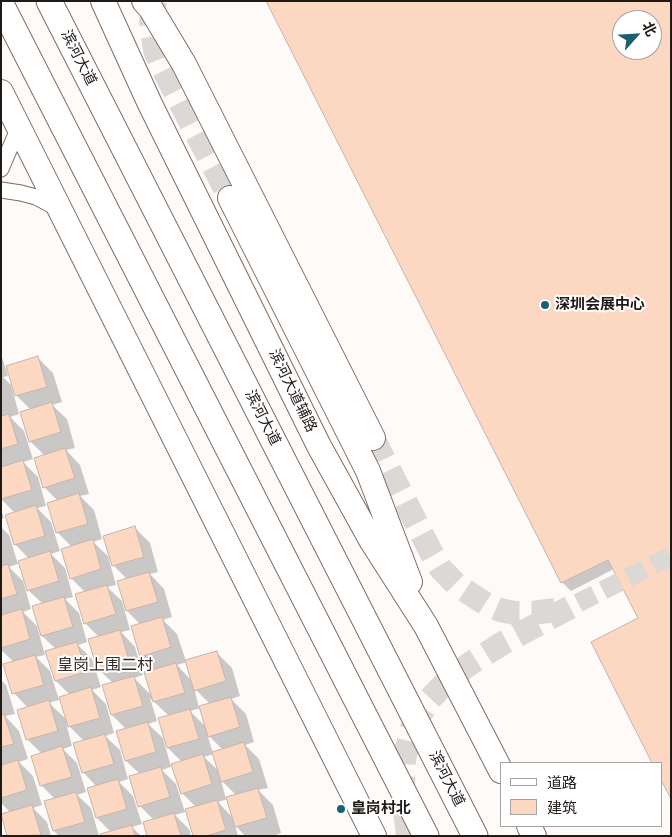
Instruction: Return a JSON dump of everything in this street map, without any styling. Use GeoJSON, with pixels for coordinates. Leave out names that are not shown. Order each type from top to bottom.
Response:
{"type":"FeatureCollection","features":[{"type":"Feature","properties":{"kind":"highway","name":"滨河大道"},"geometry":{"type":"LineString","coordinates":[[49,1],[475,836]]}},
{"type":"Feature","properties":{"kind":"highway"},"geometry":{"type":"LineString","coordinates":[[1,4],[426,836]]}},
{"type":"Feature","properties":{"kind":"main road","name":"滨河大道辅路"},"geometry":{"type":"LineString","coordinates":[[103,1],[150,104],[319,446],[371,540],[426,626],[500,769]]}},
{"type":"Feature","properties":{"kind":"main road"},"geometry":{"type":"LineString","coordinates":[[144,1],[151,8],[184,64],[373,438]]}},
{"type":"Feature","properties":{"kind":"main road"},"geometry":{"type":"LineString","coordinates":[[1,92],[374,836]]}},
{"type":"Feature","properties":{"kind":"main road"},"geometry":{"type":"LineString","coordinates":[[230,198],[368,471],[426,626]]}},
{"type":"Feature","properties":{"kind":"street"},"geometry":{"type":"LineString","coordinates":[[1,169],[19,127]]}},
{"type":"Feature","properties":{"kind":"street"},"geometry":{"type":"LineString","coordinates":[[1,190],[36,197],[60,209]]}},
{"type":"Feature","properties":{"kind":"building","name":"深圳会展中心"},"geometry":{"type":"Polygon","coordinates":[[[266,1],[671,1],[671,799],[662,782],[662,762],[651,762],[591,642],[638,618],[608,560],[561,583],[266,1]]]}},
{"type":"Feature","properties":{"kind":"building"},"geometry":{"type":"Polygon","coordinates":[[[38,356],[47,387],[15,396],[6,366],[38,356]]]}},
{"type":"Feature","properties":{"kind":"building"},"geometry":{"type":"Polygon","coordinates":[[[52,402],[61,432],[29,442],[20,412],[52,402]]]}},
{"type":"Feature","properties":{"kind":"building"},"geometry":{"type":"Polygon","coordinates":[[[9,414],[18,444],[1,449],[1,416],[9,414]]]}},
{"type":"Feature","properties":{"kind":"building"},"geometry":{"type":"Polygon","coordinates":[[[65,448],[75,478],[43,488],[34,458],[65,448]]]}},
{"type":"Feature","properties":{"kind":"building"},"geometry":{"type":"Polygon","coordinates":[[[23,460],[32,490],[1,499],[1,467],[23,460]]]}},
{"type":"Feature","properties":{"kind":"building"},"geometry":{"type":"Polygon","coordinates":[[[79,493],[88,524],[56,533],[47,503],[79,493]]]}},
{"type":"Feature","properties":{"kind":"building"},"geometry":{"type":"Polygon","coordinates":[[[36,505],[45,536],[14,545],[5,515],[36,505]]]}},
{"type":"Feature","properties":{"kind":"building"},"geometry":{"type":"Polygon","coordinates":[[[135,526],[144,557],[112,566],[103,536],[135,526]]]}},
{"type":"Feature","properties":{"kind":"building"},"geometry":{"type":"Polygon","coordinates":[[[93,539],[101,569],[70,579],[61,549],[93,539]]]}},
{"type":"Feature","properties":{"kind":"building"},"geometry":{"type":"Polygon","coordinates":[[[50,551],[59,581],[27,591],[18,561],[50,551]]]}},
{"type":"Feature","properties":{"kind":"building"},"geometry":{"type":"Polygon","coordinates":[[[8,564],[17,594],[1,599],[1,566],[8,564]]]}},
{"type":"Feature","properties":{"kind":"building"},"geometry":{"type":"Polygon","coordinates":[[[149,572],[158,602],[126,611],[117,581],[149,572]]]}},
{"type":"Feature","properties":{"kind":"building"},"geometry":{"type":"Polygon","coordinates":[[[107,585],[116,614],[84,624],[75,594],[107,585]]]}},
{"type":"Feature","properties":{"kind":"building"},"geometry":{"type":"Polygon","coordinates":[[[64,597],[73,627],[41,636],[32,606],[64,597]]]}},
{"type":"Feature","properties":{"kind":"building"},"geometry":{"type":"Polygon","coordinates":[[[22,609],[30,639],[1,648],[1,615],[22,609]]]}},
{"type":"Feature","properties":{"kind":"building"},"geometry":{"type":"Polygon","coordinates":[[[162,617],[171,647],[140,657],[131,626],[162,617]]]}},
{"type":"Feature","properties":{"kind":"building"},"geometry":{"type":"Polygon","coordinates":[[[120,630],[129,660],[97,669],[88,639],[120,630]]]}},
{"type":"Feature","properties":{"kind":"building"},"geometry":{"type":"Polygon","coordinates":[[[77,642],[86,672],[55,681],[45,651],[77,642]]]}},
{"type":"Feature","properties":{"kind":"building"},"geometry":{"type":"Polygon","coordinates":[[[217,651],[226,681],[194,691],[185,660],[217,651]]]}},
{"type":"Feature","properties":{"kind":"building"},"geometry":{"type":"Polygon","coordinates":[[[35,655],[44,685],[12,694],[3,664],[35,655]]]}},
{"type":"Feature","properties":{"kind":"building"},"geometry":{"type":"Polygon","coordinates":[[[176,663],[185,693],[153,702],[144,672],[176,663]]]}},
{"type":"Feature","properties":{"kind":"building"},"geometry":{"type":"Polygon","coordinates":[[[134,676],[143,706],[111,715],[102,685],[134,676]]]}},
{"type":"Feature","properties":{"kind":"building"},"geometry":{"type":"Polygon","coordinates":[[[91,687],[100,718],[68,727],[59,697],[91,687]]]}},
{"type":"Feature","properties":{"kind":"building"},"geometry":{"type":"Polygon","coordinates":[[[231,697],[240,727],[208,737],[199,706],[231,697]]]}},
{"type":"Feature","properties":{"kind":"building"},"geometry":{"type":"Polygon","coordinates":[[[49,700],[58,731],[26,740],[17,710],[49,700]]]}},
{"type":"Feature","properties":{"kind":"building"},"geometry":{"type":"Polygon","coordinates":[[[190,709],[199,739],[167,748],[158,718],[190,709]]]}},
{"type":"Feature","properties":{"kind":"building"},"geometry":{"type":"Polygon","coordinates":[[[4,714],[14,744],[1,747],[1,715],[4,714]]]}},
{"type":"Feature","properties":{"kind":"building"},"geometry":{"type":"Polygon","coordinates":[[[148,722],[156,752],[125,761],[116,731],[148,722]]]}},
{"type":"Feature","properties":{"kind":"building"},"geometry":{"type":"Polygon","coordinates":[[[105,734],[114,764],[82,773],[73,743],[105,734]]]}},
{"type":"Feature","properties":{"kind":"building"},"geometry":{"type":"Polygon","coordinates":[[[244,742],[253,772],[221,782],[212,752],[244,742]]]}},
{"type":"Feature","properties":{"kind":"building"},"geometry":{"type":"Polygon","coordinates":[[[62,746],[72,777],[40,786],[31,756],[62,746]]]}},
{"type":"Feature","properties":{"kind":"building"},"geometry":{"type":"Polygon","coordinates":[[[203,754],[212,784],[181,794],[171,764],[203,754]]]}},
{"type":"Feature","properties":{"kind":"building"},"geometry":{"type":"Polygon","coordinates":[[[18,760],[27,790],[1,798],[1,765],[18,760]]]}},
{"type":"Feature","properties":{"kind":"building"},"geometry":{"type":"Polygon","coordinates":[[[161,767],[170,797],[138,807],[129,776],[161,767]]]}},
{"type":"Feature","properties":{"kind":"building"},"geometry":{"type":"Polygon","coordinates":[[[118,779],[127,809],[96,818],[87,788],[118,779]]]}},
{"type":"Feature","properties":{"kind":"building"},"geometry":{"type":"Polygon","coordinates":[[[258,788],[267,818],[235,827],[226,797],[258,788]]]}},
{"type":"Feature","properties":{"kind":"building"},"geometry":{"type":"Polygon","coordinates":[[[76,792],[85,822],[53,831],[44,801],[76,792]]]}},
{"type":"Feature","properties":{"kind":"building"},"geometry":{"type":"Polygon","coordinates":[[[217,800],[226,830],[206,836],[193,836],[185,809],[217,800]]]}},
{"type":"Feature","properties":{"kind":"building"},"geometry":{"type":"Polygon","coordinates":[[[32,805],[41,835],[7,836],[1,814],[32,805]]]}},
{"type":"Feature","properties":{"kind":"building"},"geometry":{"type":"Polygon","coordinates":[[[174,813],[181,836],[147,836],[143,822],[174,813]]]}},
{"type":"Feature","properties":{"kind":"building"},"geometry":{"type":"Polygon","coordinates":[[[132,825],[135,836],[101,836],[100,834],[132,825]]]}},
{"type":"Feature","properties":{"kind":"tunnel"},"geometry":{"type":"LineString","coordinates":[[155,1],[151,22],[155,50],[230,198]]}},
{"type":"Feature","properties":{"kind":"tunnel"},"geometry":{"type":"LineString","coordinates":[[373,438],[431,552],[441,569],[458,586],[486,604],[500,610],[515,613],[555,610]]}},
{"type":"Feature","properties":{"kind":"tunnel"},"geometry":{"type":"LineString","coordinates":[[578,603],[671,556]]}},
{"type":"Feature","properties":{"kind":"tunnel"},"geometry":{"type":"LineString","coordinates":[[408,836],[403,790],[404,759],[412,728],[429,700],[446,682],[471,663],[503,643],[578,603]]}},
{"type":"Feature","properties":{"kind":"place","name":"深圳会展中心"},"geometry":{"type":"Point","coordinates":[545,305]}},
{"type":"Feature","properties":{"kind":"place","name":"皇岗村北"},"geometry":{"type":"Point","coordinates":[341,809]}},
{"type":"Feature","properties":{"kind":"district","name":"皇岗上围二村"},"geometry":{"type":"Point","coordinates":[105,666]}}]}
